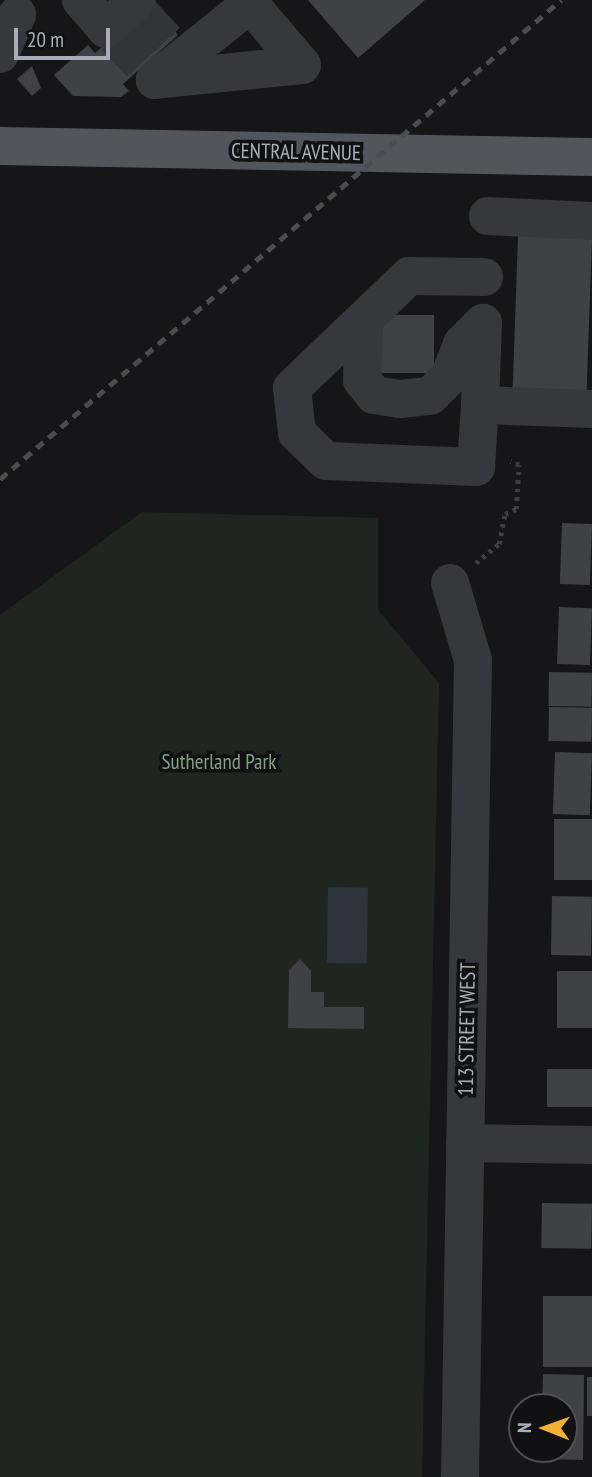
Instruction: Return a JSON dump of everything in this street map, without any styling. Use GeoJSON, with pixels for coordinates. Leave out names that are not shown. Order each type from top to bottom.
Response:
{"type":"FeatureCollection","features":[{"type":"Feature","properties":{"kind":"main road","name":"CENTRAL AVENUE"},"geometry":{"type":"LineString","coordinates":[[0,146],[592,157]]}},
{"type":"Feature","properties":{"kind":"street"},"geometry":{"type":"LineString","coordinates":[[81,0],[126,16]]}},
{"type":"Feature","properties":{"kind":"street"},"geometry":{"type":"LineString","coordinates":[[248,2],[302,65],[162,62],[248,2]]}},
{"type":"Feature","properties":{"kind":"street"},"geometry":{"type":"LineString","coordinates":[[0,54],[17,13]]}},
{"type":"Feature","properties":{"kind":"street"},"geometry":{"type":"LineString","coordinates":[[488,216],[592,221]]}},
{"type":"Feature","properties":{"kind":"street"},"geometry":{"type":"LineString","coordinates":[[364,320],[362,380],[374,395],[400,399],[430,396],[449,377],[462,344],[483,323],[476,467],[326,461],[297,433],[292,388],[408,276],[484,277]]}},
{"type":"Feature","properties":{"kind":"street"},"geometry":{"type":"LineString","coordinates":[[480,405],[592,409]]}},
{"type":"Feature","properties":{"kind":"street","name":"113 STREET WEST"},"geometry":{"type":"LineString","coordinates":[[450,583],[472,660],[460,1477]]}},
{"type":"Feature","properties":{"kind":"street"},"geometry":{"type":"LineString","coordinates":[[465,1143],[592,1145]]}},
{"type":"Feature","properties":{"kind":"path"},"geometry":{"type":"LineString","coordinates":[[499,544],[505,514],[516,509]]}},
{"type":"Feature","properties":{"kind":"green space","name":"Sutherland Park"},"geometry":{"type":"Polygon","coordinates":[[[142,512],[378,518],[378,610],[439,683],[422,1477],[0,1477],[0,615],[142,512]]]}},
{"type":"Feature","properties":{"kind":"shaded area"},"geometry":{"type":"Polygon","coordinates":[[[328,887],[368,888],[367,964],[327,963],[328,887]]]}},
{"type":"Feature","properties":{"kind":"building"},"geometry":{"type":"Polygon","coordinates":[[[308,0],[425,0],[358,58],[308,0]]]}},
{"type":"Feature","properties":{"kind":"building"},"geometry":{"type":"Polygon","coordinates":[[[151,4],[178,35],[123,84],[129,91],[121,97],[73,96],[54,75],[88,45],[95,53],[151,4]]]}},
{"type":"Feature","properties":{"kind":"building"},"geometry":{"type":"Polygon","coordinates":[[[32,66],[41,88],[32,96],[17,79],[32,66]]]}},
{"type":"Feature","properties":{"kind":"building"},"geometry":{"type":"Polygon","coordinates":[[[518,236],[592,239],[587,390],[513,388],[518,236]]]}},
{"type":"Feature","properties":{"kind":"building"},"geometry":{"type":"Polygon","coordinates":[[[376,315],[434,315],[434,373],[376,373],[376,315]]]}},
{"type":"Feature","properties":{"kind":"building"},"geometry":{"type":"Polygon","coordinates":[[[562,523],[592,524],[590,585],[560,584],[562,523]]]}},
{"type":"Feature","properties":{"kind":"building"},"geometry":{"type":"Polygon","coordinates":[[[559,607],[592,608],[590,665],[557,664],[559,607]]]}},
{"type":"Feature","properties":{"kind":"building"},"geometry":{"type":"Polygon","coordinates":[[[549,672],[592,673],[591,707],[548,706],[549,672]]]}},
{"type":"Feature","properties":{"kind":"building"},"geometry":{"type":"Polygon","coordinates":[[[549,707],[592,708],[591,742],[548,741],[549,707]]]}},
{"type":"Feature","properties":{"kind":"building"},"geometry":{"type":"Polygon","coordinates":[[[555,752],[592,753],[590,815],[553,814],[555,752]]]}},
{"type":"Feature","properties":{"kind":"building"},"geometry":{"type":"Polygon","coordinates":[[[554,819],[592,819],[592,880],[554,880],[554,819]]]}},
{"type":"Feature","properties":{"kind":"building"},"geometry":{"type":"Polygon","coordinates":[[[552,896],[592,897],[591,956],[551,955],[552,896]]]}},
{"type":"Feature","properties":{"kind":"building"},"geometry":{"type":"Polygon","coordinates":[[[300,959],[311,971],[311,992],[324,992],[324,1007],[364,1007],[364,1029],[288,1028],[289,970],[300,959]]]}},
{"type":"Feature","properties":{"kind":"building"},"geometry":{"type":"Polygon","coordinates":[[[557,971],[592,971],[592,1028],[557,1028],[557,971]]]}},
{"type":"Feature","properties":{"kind":"building"},"geometry":{"type":"Polygon","coordinates":[[[547,1069],[592,1069],[592,1107],[547,1107],[547,1069]]]}},
{"type":"Feature","properties":{"kind":"building"},"geometry":{"type":"Polygon","coordinates":[[[542,1203],[592,1204],[591,1249],[541,1248],[542,1203]]]}},
{"type":"Feature","properties":{"kind":"building"},"geometry":{"type":"Polygon","coordinates":[[[543,1296],[592,1296],[592,1367],[543,1367],[543,1296]]]}},
{"type":"Feature","properties":{"kind":"building"},"geometry":{"type":"Polygon","coordinates":[[[543,1374],[584,1375],[583,1460],[578,1460],[578,1393],[542,1393],[543,1374]]]}},
{"type":"Feature","properties":{"kind":"building"},"geometry":{"type":"Polygon","coordinates":[[[587,1377],[592,1377],[592,1416],[587,1416],[587,1377]]]}},
{"type":"Feature","properties":{"kind":"tunnel"},"geometry":{"type":"LineString","coordinates":[[140,13],[169,44]]}},
{"type":"Feature","properties":{"kind":"tunnel"},"geometry":{"type":"LineString","coordinates":[[115,36],[143,66]]}},
{"type":"Feature","properties":{"kind":"railway"},"geometry":{"type":"LineString","coordinates":[[0,479],[561,0]]}}]}
